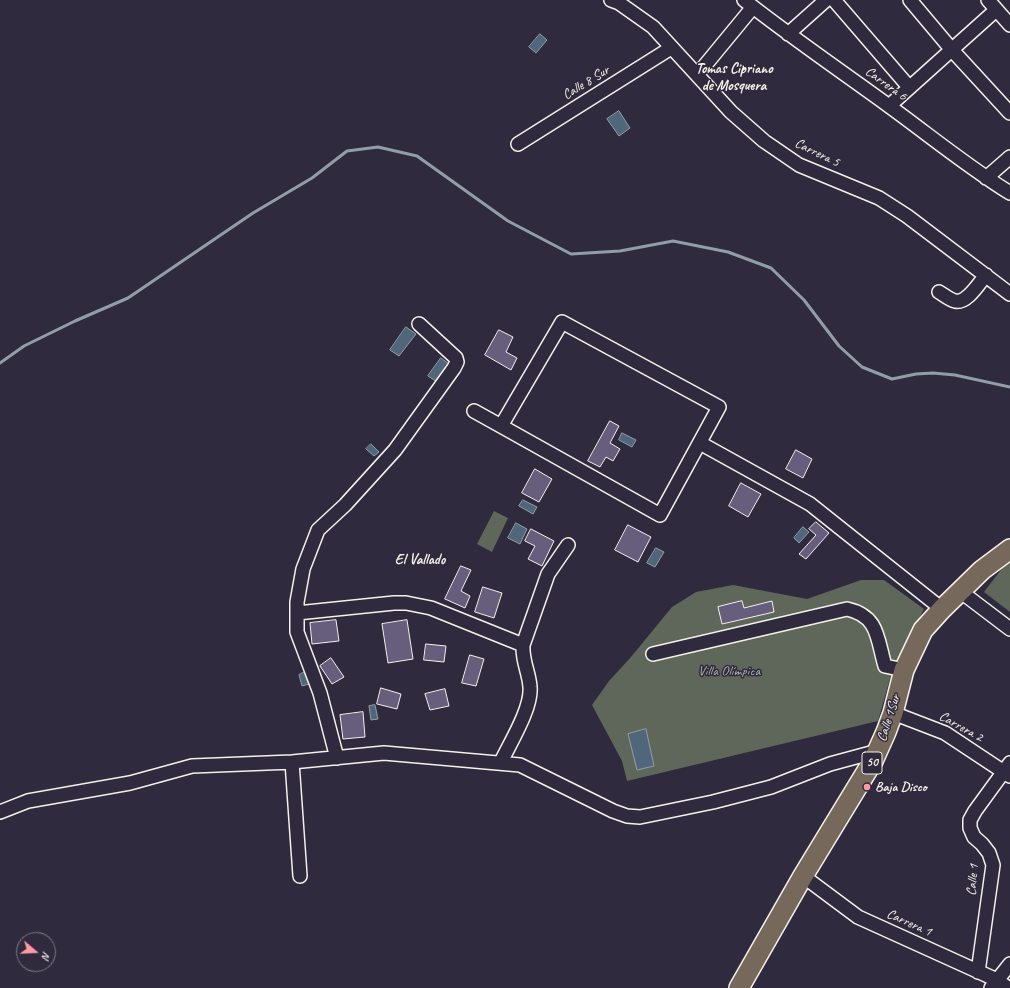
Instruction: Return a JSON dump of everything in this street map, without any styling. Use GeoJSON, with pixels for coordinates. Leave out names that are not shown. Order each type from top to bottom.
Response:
{"type":"FeatureCollection","features":[{"type":"Feature","properties":{"kind":"highway","name":"Calle 1Sur"},"geometry":{"type":"LineString","coordinates":[[739,988],[803,876],[878,751],[893,713],[904,670],[923,630],[982,570],[1010,549]]}},
{"type":"Feature","properties":{"kind":"street","name":"Carrera 5"},"geometry":{"type":"LineString","coordinates":[[611,0],[619,3],[653,27],[731,112],[764,141],[799,166],[879,198],[906,216],[1010,294]]}},
{"type":"Feature","properties":{"kind":"street"},"geometry":{"type":"LineString","coordinates":[[788,34],[826,0]]}},
{"type":"Feature","properties":{"kind":"street"},"geometry":{"type":"LineString","coordinates":[[834,0],[909,87]]}},
{"type":"Feature","properties":{"kind":"street"},"geometry":{"type":"LineString","coordinates":[[910,0],[952,50],[1010,113]]}},
{"type":"Feature","properties":{"kind":"street"},"geometry":{"type":"LineString","coordinates":[[988,0],[1010,25]]}},
{"type":"Feature","properties":{"kind":"street"},"geometry":{"type":"LineString","coordinates":[[697,75],[749,3]]}},
{"type":"Feature","properties":{"kind":"street","name":"Carrera 6"},"geometry":{"type":"LineString","coordinates":[[749,3],[788,34],[986,178],[1010,193]]}},
{"type":"Feature","properties":{"kind":"street"},"geometry":{"type":"LineString","coordinates":[[889,106],[996,10]]}},
{"type":"Feature","properties":{"kind":"street","name":"Calle 8 Sur"},"geometry":{"type":"LineString","coordinates":[[518,144],[671,48]]}},
{"type":"Feature","properties":{"kind":"street"},"geometry":{"type":"LineString","coordinates":[[986,178],[1010,157]]}},
{"type":"Feature","properties":{"kind":"street"},"geometry":{"type":"LineString","coordinates":[[939,292],[954,302],[960,302],[966,299],[986,275]]}},
{"type":"Feature","properties":{"kind":"street"},"geometry":{"type":"LineString","coordinates":[[474,412],[660,515],[719,407],[562,322],[501,426]]}},
{"type":"Feature","properties":{"kind":"street"},"geometry":{"type":"LineString","coordinates":[[336,758],[320,693],[297,632],[297,602],[303,569],[318,530],[345,505],[395,450],[457,362],[456,358],[419,324]]}},
{"type":"Feature","properties":{"kind":"street"},"geometry":{"type":"LineString","coordinates":[[700,443],[810,504],[942,609]]}},
{"type":"Feature","properties":{"kind":"street"},"geometry":{"type":"LineString","coordinates":[[501,762],[530,699],[530,687],[522,656],[523,645],[548,574],[568,545]]}},
{"type":"Feature","properties":{"kind":"street"},"geometry":{"type":"LineString","coordinates":[[960,591],[1010,629]]}},
{"type":"Feature","properties":{"kind":"street"},"geometry":{"type":"LineString","coordinates":[[297,613],[406,603],[431,608],[523,645]]}},
{"type":"Feature","properties":{"kind":"street"},"geometry":{"type":"LineString","coordinates":[[653,654],[847,610],[864,615],[870,621],[875,630],[885,666],[904,670]]}},
{"type":"Feature","properties":{"kind":"street","name":"Carrera 2"},"geometry":{"type":"LineString","coordinates":[[893,713],[945,733],[1008,770]]}},
{"type":"Feature","properties":{"kind":"street"},"geometry":{"type":"LineString","coordinates":[[0,812],[28,801],[130,783],[192,766],[292,762],[384,753],[501,762],[520,765],[613,811],[627,816],[640,817],[713,802],[764,789],[830,764],[878,751]]}},
{"type":"Feature","properties":{"kind":"street"},"geometry":{"type":"LineString","coordinates":[[292,762],[300,876]]}},
{"type":"Feature","properties":{"kind":"street","name":"Calle 1"},"geometry":{"type":"LineString","coordinates":[[978,972],[993,865],[989,853],[974,837],[970,828],[970,820],[1008,770]]}},
{"type":"Feature","properties":{"kind":"street","name":"Carrera 1"},"geometry":{"type":"LineString","coordinates":[[803,876],[858,917],[978,972],[994,984],[1008,988]]}},
{"type":"Feature","properties":{"kind":"street"},"geometry":{"type":"LineString","coordinates":[[994,984],[1010,964]]}},
{"type":"Feature","properties":{"kind":"green space"},"geometry":{"type":"Polygon","coordinates":[[[494,511],[508,518],[492,552],[477,544],[494,511]]]}},
{"type":"Feature","properties":{"kind":"green space"},"geometry":{"type":"Polygon","coordinates":[[[1010,558],[1010,612],[984,592],[1010,558]]]}},
{"type":"Feature","properties":{"kind":"green space","name":"Villa Olímpica"},"geometry":{"type":"Polygon","coordinates":[[[861,580],[884,580],[924,609],[891,675],[878,721],[627,781],[622,761],[592,705],[609,681],[672,607],[696,592],[733,585],[807,599],[861,580]]]}},
{"type":"Feature","properties":{"kind":"water"},"geometry":{"type":"Polygon","coordinates":[[[540,34],[547,40],[536,53],[529,47],[540,34]]]}},
{"type":"Feature","properties":{"kind":"water"},"geometry":{"type":"Polygon","coordinates":[[[619,111],[630,128],[619,136],[607,119],[619,111]]]}},
{"type":"Feature","properties":{"kind":"water"},"geometry":{"type":"Polygon","coordinates":[[[406,327],[416,334],[399,356],[390,350],[406,327]]]}},
{"type":"Feature","properties":{"kind":"water"},"geometry":{"type":"Polygon","coordinates":[[[441,358],[449,364],[437,382],[428,376],[441,358]]]}},
{"type":"Feature","properties":{"kind":"water"},"geometry":{"type":"Polygon","coordinates":[[[622,433],[636,440],[632,447],[619,440],[622,433]]]}},
{"type":"Feature","properties":{"kind":"water"},"geometry":{"type":"Polygon","coordinates":[[[371,444],[379,452],[374,456],[366,449],[371,444]]]}},
{"type":"Feature","properties":{"kind":"water"},"geometry":{"type":"Polygon","coordinates":[[[523,500],[537,507],[533,514],[519,506],[523,500]]]}},
{"type":"Feature","properties":{"kind":"water"},"geometry":{"type":"Polygon","coordinates":[[[516,523],[527,529],[520,544],[508,538],[516,523]]]}},
{"type":"Feature","properties":{"kind":"water"},"geometry":{"type":"Polygon","coordinates":[[[803,527],[809,532],[799,543],[794,538],[803,527]]]}},
{"type":"Feature","properties":{"kind":"water"},"geometry":{"type":"Polygon","coordinates":[[[656,548],[664,552],[655,567],[647,563],[656,548]]]}},
{"type":"Feature","properties":{"kind":"water"},"geometry":{"type":"Polygon","coordinates":[[[305,672],[309,684],[302,686],[299,675],[305,672]]]}},
{"type":"Feature","properties":{"kind":"water"},"geometry":{"type":"Polygon","coordinates":[[[375,705],[378,719],[371,720],[369,706],[375,705]]]}},
{"type":"Feature","properties":{"kind":"water"},"geometry":{"type":"Polygon","coordinates":[[[646,729],[654,766],[637,770],[628,734],[646,729]]]}},
{"type":"Feature","properties":{"kind":"building"},"geometry":{"type":"Polygon","coordinates":[[[499,330],[513,337],[506,352],[517,358],[511,370],[485,355],[499,330]]]}},
{"type":"Feature","properties":{"kind":"building"},"geometry":{"type":"Polygon","coordinates":[[[610,421],[619,426],[610,443],[620,449],[613,461],[606,457],[600,467],[588,461],[610,421]]]}},
{"type":"Feature","properties":{"kind":"building"},"geometry":{"type":"Polygon","coordinates":[[[796,450],[812,459],[803,478],[786,469],[796,450]]]}},
{"type":"Feature","properties":{"kind":"building"},"geometry":{"type":"Polygon","coordinates":[[[535,469],[552,479],[539,502],[522,493],[535,469]]]}},
{"type":"Feature","properties":{"kind":"building"},"geometry":{"type":"Polygon","coordinates":[[[741,483],[761,494],[748,517],[729,506],[741,483]]]}},
{"type":"Feature","properties":{"kind":"building"},"geometry":{"type":"Polygon","coordinates":[[[816,522],[829,533],[806,559],[799,554],[816,535],[809,529],[816,522]]]}},
{"type":"Feature","properties":{"kind":"building"},"geometry":{"type":"Polygon","coordinates":[[[628,525],[651,537],[638,562],[615,550],[628,525]]]}},
{"type":"Feature","properties":{"kind":"building"},"geometry":{"type":"Polygon","coordinates":[[[531,529],[554,541],[542,566],[528,559],[535,546],[525,541],[531,529]]]}},
{"type":"Feature","properties":{"kind":"building"},"geometry":{"type":"Polygon","coordinates":[[[461,566],[471,570],[461,591],[470,596],[465,608],[445,599],[461,566]]]}},
{"type":"Feature","properties":{"kind":"building"},"geometry":{"type":"Polygon","coordinates":[[[483,587],[502,593],[494,618],[475,612],[483,587]]]}},
{"type":"Feature","properties":{"kind":"building"},"geometry":{"type":"Polygon","coordinates":[[[742,601],[744,608],[772,601],[774,612],[722,624],[718,607],[742,601]]]}},
{"type":"Feature","properties":{"kind":"building"},"geometry":{"type":"Polygon","coordinates":[[[336,620],[339,641],[312,644],[310,623],[336,620]]]}},
{"type":"Feature","properties":{"kind":"building"},"geometry":{"type":"Polygon","coordinates":[[[407,620],[413,659],[388,663],[382,624],[407,620]]]}},
{"type":"Feature","properties":{"kind":"building"},"geometry":{"type":"Polygon","coordinates":[[[426,644],[446,646],[444,662],[424,660],[426,644]]]}},
{"type":"Feature","properties":{"kind":"building"},"geometry":{"type":"Polygon","coordinates":[[[470,655],[484,659],[476,686],[462,683],[470,655]]]}},
{"type":"Feature","properties":{"kind":"building"},"geometry":{"type":"Polygon","coordinates":[[[331,658],[344,677],[332,684],[320,666],[331,658]]]}},
{"type":"Feature","properties":{"kind":"building"},"geometry":{"type":"Polygon","coordinates":[[[381,688],[401,694],[397,709],[377,704],[381,688]]]}},
{"type":"Feature","properties":{"kind":"building"},"geometry":{"type":"Polygon","coordinates":[[[445,689],[449,706],[430,710],[425,694],[445,689]]]}},
{"type":"Feature","properties":{"kind":"building"},"geometry":{"type":"Polygon","coordinates":[[[363,712],[365,737],[343,739],[340,715],[363,712]]]}},
{"type":"Feature","properties":{"kind":"waterway"},"geometry":{"type":"LineString","coordinates":[[0,363],[24,346],[75,321],[128,298],[253,213],[312,178],[347,151],[378,147],[417,156],[508,221],[571,254],[620,251],[673,241],[728,252],[771,268],[804,300],[839,346],[862,367],[892,379],[916,374],[933,373],[955,375],[1010,387]]}},
{"type":"Feature","properties":{"kind":"place","name":"Baja Disco"},"geometry":{"type":"Point","coordinates":[867,787]}},
{"type":"Feature","properties":{"kind":"district","name":"Tomas Cipriano de Mosquera"},"geometry":{"type":"Point","coordinates":[734,78]}},
{"type":"Feature","properties":{"kind":"district","name":"El Vallado"},"geometry":{"type":"Point","coordinates":[420,560]}}]}
